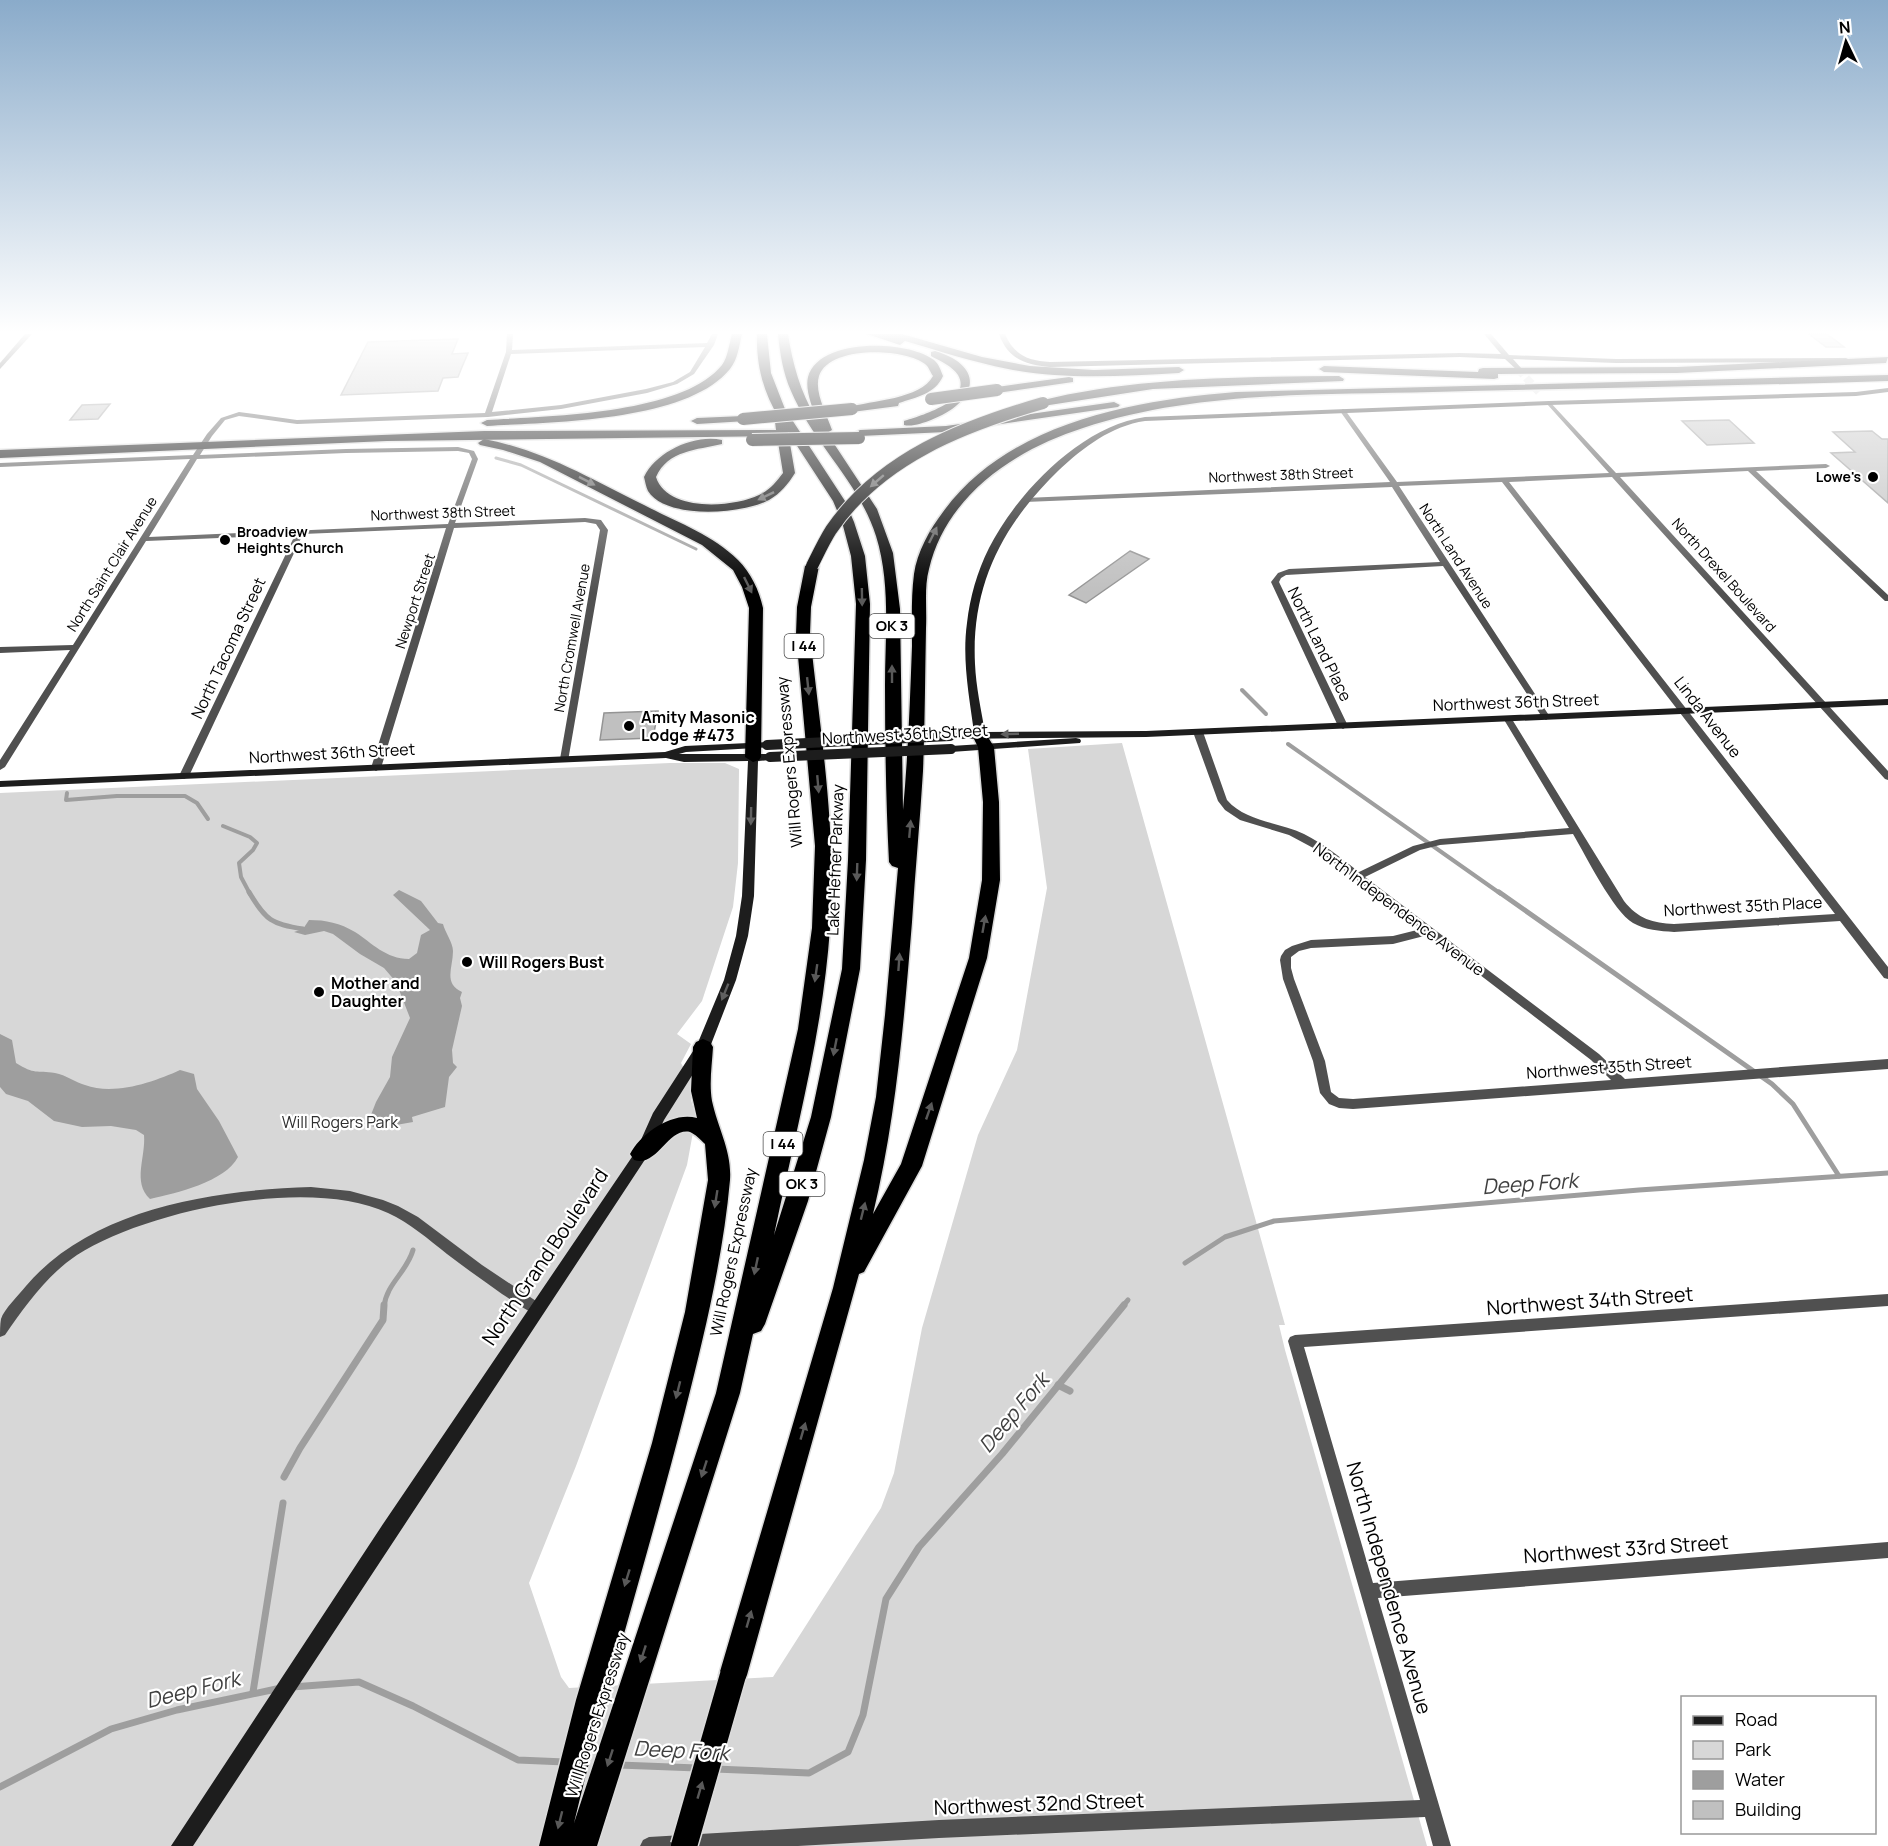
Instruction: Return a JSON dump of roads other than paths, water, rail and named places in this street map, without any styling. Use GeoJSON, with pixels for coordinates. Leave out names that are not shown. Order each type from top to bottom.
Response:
{"type":"FeatureCollection","features":[{"type":"Feature","properties":{"kind":"highway"},"geometry":{"type":"LineString","coordinates":[[417,429],[524,420]]}},
{"type":"Feature","properties":{"kind":"highway"},"geometry":{"type":"LineString","coordinates":[[0,454],[417,429],[706,420]]}},
{"type":"Feature","properties":{"kind":"highway"},"geometry":{"type":"LineString","coordinates":[[781,420],[789,470],[786,480],[776,491],[744,504],[708,508],[676,503],[660,496],[652,487],[650,477],[654,467],[660,461],[674,453],[704,444],[774,434],[858,433],[903,432],[1009,420]]}},
{"type":"Feature","properties":{"kind":"highway","name":"Lake Hefner Parkway"},"geometry":{"type":"LineString","coordinates":[[728,1393],[797,1201],[821,1117],[851,969],[855,924],[863,604],[860,567],[854,539],[839,501],[786,420]]}},
{"type":"Feature","properties":{"kind":"highway","name":"OK 3"},"geometry":{"type":"LineString","coordinates":[[813,420],[869,506],[881,534],[890,568],[893,770],[901,929]]}},
{"type":"Feature","properties":{"kind":"highway"},"geometry":{"type":"LineString","coordinates":[[823,420],[830,447]]}},
{"type":"Feature","properties":{"kind":"highway"},"geometry":{"type":"LineString","coordinates":[[0,442],[356,439],[552,433],[750,437],[858,433],[918,420]]}},
{"type":"Feature","properties":{"kind":"highway","name":"Will Rogers Expressway"},"geometry":{"type":"LineString","coordinates":[[582,1846],[728,1393],[808,1029],[821,928],[823,846],[803,634],[804,607],[812,566],[834,525],[853,503],[882,476],[937,442],[989,420]]}},
{"type":"Feature","properties":{"kind":"highway"},"geometry":{"type":"LineString","coordinates":[[684,1846],[844,1288],[875,1160],[886,1097],[896,1015],[915,770],[921,572],[924,556],[936,528],[956,500],[989,471],[1040,440],[1095,420]]}},
{"type":"Feature","properties":{"kind":"highway"},"geometry":{"type":"LineString","coordinates":[[356,439],[473,442],[515,449],[583,479],[718,549],[742,573],[754,597],[757,630],[758,749]]}},
{"type":"Feature","properties":{"kind":"highway"},"geometry":{"type":"LineString","coordinates":[[844,1288],[911,1166],[978,958],[991,880],[991,802],[983,741]]}},
{"type":"Feature","properties":{"kind":"highway"},"geometry":{"type":"LineString","coordinates":[[554,1846],[590,1702],[649,1504],[680,1385],[705,1263],[719,1177],[716,1141],[701,1096],[703,1047]]}},
{"type":"Feature","properties":{"kind":"highway"},"geometry":{"type":"LineString","coordinates":[[641,1154],[668,1130],[681,1125],[696,1126],[716,1141]]}},
{"type":"Feature","properties":{"kind":"main road"},"geometry":{"type":"LineString","coordinates":[[983,741],[969,655],[972,610],[978,583],[991,549],[1007,522],[1052,472],[1107,431],[1129,421],[1147,420]]}},
{"type":"Feature","properties":{"kind":"main road","name":"Northwest 36th Street"},"geometry":{"type":"LineString","coordinates":[[0,784],[666,755],[684,759],[758,749],[950,736],[983,741],[1888,702]]}},
{"type":"Feature","properties":{"kind":"main road","name":"Northwest 36th Street"},"geometry":{"type":"LineString","coordinates":[[758,749],[770,757],[951,749],[983,741]]}},
{"type":"Feature","properties":{"kind":"main road","name":"North Grand Boulevard"},"geometry":{"type":"LineString","coordinates":[[181,1846],[641,1154],[658,1117],[703,1047],[730,980],[746,915],[758,749]]}},
{"type":"Feature","properties":{"kind":"street","name":"North Saint Clair Avenue"},"geometry":{"type":"LineString","coordinates":[[0,767],[195,457],[217,423],[222,420]]}},
{"type":"Feature","properties":{"kind":"street","name":"North Saint Clair Avenue"},"geometry":{"type":"LineString","coordinates":[[285,420],[305,422],[353,420]]}},
{"type":"Feature","properties":{"kind":"street","name":"North Land Avenue"},"geometry":{"type":"LineString","coordinates":[[1350,420],[1395,484],[1546,717]]}},
{"type":"Feature","properties":{"kind":"street","name":"North Drexel Boulevard"},"geometry":{"type":"LineString","coordinates":[[1565,420],[1884,768],[1888,777]]}},
{"type":"Feature","properties":{"kind":"street","name":"Newport Street"},"geometry":{"type":"LineString","coordinates":[[195,457],[463,449],[472,453],[475,459],[376,768]]}},
{"type":"Feature","properties":{"kind":"street"},"geometry":{"type":"LineString","coordinates":[[0,465],[195,457]]}},
{"type":"Feature","properties":{"kind":"street","name":"Northwest 38th Street"},"geometry":{"type":"LineString","coordinates":[[1025,500],[1826,466]]}},
{"type":"Feature","properties":{"kind":"street"},"geometry":{"type":"LineString","coordinates":[[1750,469],[1888,599]]}},
{"type":"Feature","properties":{"kind":"street","name":"Linda Avenue"},"geometry":{"type":"LineString","coordinates":[[1504,480],[1888,975]]}},
{"type":"Feature","properties":{"kind":"street","name":"Northwest 38th Street"},"geometry":{"type":"LineString","coordinates":[[144,539],[585,520],[599,523]]}},
{"type":"Feature","properties":{"kind":"street","name":"North Cromwell Avenue"},"geometry":{"type":"LineString","coordinates":[[565,759],[604,530],[599,523]]}},
{"type":"Feature","properties":{"kind":"street","name":"North Tacoma Street"},"geometry":{"type":"LineString","coordinates":[[184,776],[300,532]]}},
{"type":"Feature","properties":{"kind":"street","name":"North Land Place"},"geometry":{"type":"LineString","coordinates":[[1343,726],[1276,586],[1275,582],[1279,575],[1296,571],[1445,564]]}},
{"type":"Feature","properties":{"kind":"street"},"geometry":{"type":"LineString","coordinates":[[0,651],[76,647]]}},
{"type":"Feature","properties":{"kind":"street"},"geometry":{"type":"LineString","coordinates":[[1358,876],[1420,847],[1440,842],[1575,831],[1507,718]]}},
{"type":"Feature","properties":{"kind":"street","name":"North Independence Avenue"},"geometry":{"type":"LineString","coordinates":[[1198,732],[1223,801],[1230,810],[1307,840],[1358,876],[1595,1057],[1622,1083]]}},
{"type":"Feature","properties":{"kind":"street","name":"Northwest 35th Place"},"geometry":{"type":"LineString","coordinates":[[1575,831],[1626,913],[1645,925],[1674,928],[1843,917]]}},
{"type":"Feature","properties":{"kind":"street","name":"Northwest 35th Street"},"geometry":{"type":"LineString","coordinates":[[1430,931],[1394,940],[1311,944],[1300,947],[1287,955],[1285,959],[1289,976],[1322,1070],[1326,1094],[1333,1101],[1353,1104],[1888,1064]]}},
{"type":"Feature","properties":{"kind":"street"},"geometry":{"type":"LineString","coordinates":[[0,1330],[29,1292],[57,1263],[79,1247],[113,1229],[143,1218],[201,1204],[248,1196],[296,1192],[343,1193],[397,1211],[420,1224],[501,1286],[537,1309]]}},
{"type":"Feature","properties":{"kind":"street","name":"Northwest 34th Street"},"geometry":{"type":"LineString","coordinates":[[1295,1341],[1888,1300]]}},
{"type":"Feature","properties":{"kind":"street","name":"North Independence Avenue"},"geometry":{"type":"LineString","coordinates":[[1295,1341],[1442,1846]]}},
{"type":"Feature","properties":{"kind":"street","name":"Northwest 33rd Street"},"geometry":{"type":"LineString","coordinates":[[1367,1590],[1888,1550]]}},
{"type":"Feature","properties":{"kind":"street","name":"Northwest 32nd Street"},"geometry":{"type":"LineString","coordinates":[[649,1846],[939,1829],[1431,1808]]}},
{"type":"Feature","properties":{"kind":"water"},"geometry":{"type":"Polygon","coordinates":[[[399,890],[421,901],[438,923],[443,924],[452,945],[451,980],[462,992],[460,998],[462,1006],[452,1050],[453,1063],[457,1067],[449,1077],[445,1107],[412,1117],[413,1122],[379,1128],[367,1125],[376,1102],[390,1077],[392,1057],[410,1018],[396,982],[384,968],[333,934],[324,931],[305,935],[294,932],[303,929],[309,920],[333,923],[355,932],[386,953],[409,959],[417,953],[421,935],[430,930],[393,895],[399,890]]]}},
{"type":"Feature","properties":{"kind":"water"},"geometry":{"type":"Polygon","coordinates":[[[0,1034],[12,1040],[16,1063],[22,1067],[32,1071],[59,1074],[96,1088],[134,1086],[180,1070],[194,1074],[197,1089],[219,1121],[238,1157],[232,1166],[211,1180],[186,1190],[150,1199],[142,1185],[141,1177],[144,1135],[136,1130],[111,1126],[82,1127],[54,1121],[28,1101],[6,1094],[0,1087],[0,1034]]]}},
{"type":"Feature","properties":{"kind":"waterway"},"geometry":{"type":"LineString","coordinates":[[496,458],[521,465],[696,549]]}},
{"type":"Feature","properties":{"kind":"waterway"},"geometry":{"type":"LineString","coordinates":[[1242,690],[1266,714]]}},
{"type":"Feature","properties":{"kind":"waterway"},"geometry":{"type":"LineString","coordinates":[[1288,744],[1501,894]]}},
{"type":"Feature","properties":{"kind":"waterway"},"geometry":{"type":"LineString","coordinates":[[67,793],[66,800],[117,796],[185,796],[197,803],[208,819]]}},
{"type":"Feature","properties":{"kind":"waterway"},"geometry":{"type":"LineString","coordinates":[[223,826],[250,837],[257,843],[239,863],[241,877],[250,894]]}},
{"type":"Feature","properties":{"kind":"waterway"},"geometry":{"type":"LineString","coordinates":[[249,892],[265,915],[277,923],[303,929]]}},
{"type":"Feature","properties":{"kind":"waterway"},"geometry":{"type":"LineString","coordinates":[[1499,892],[1772,1084],[1793,1104],[1839,1176]]}},
{"type":"Feature","properties":{"kind":"waterway","name":"Deep Fork"},"geometry":{"type":"LineString","coordinates":[[1185,1263],[1225,1237],[1274,1221],[1639,1190],[1888,1173]]}},
{"type":"Feature","properties":{"kind":"waterway"},"geometry":{"type":"LineString","coordinates":[[384,1307],[392,1285],[413,1250]]}},
{"type":"Feature","properties":{"kind":"waterway","name":"Deep Fork"},"geometry":{"type":"LineString","coordinates":[[1122,1307],[1128,1300]]}},
{"type":"Feature","properties":{"kind":"waterway"},"geometry":{"type":"LineString","coordinates":[[284,1477],[300,1448],[383,1320],[384,1305]]}},
{"type":"Feature","properties":{"kind":"waterway","name":"Deep Fork"},"geometry":{"type":"LineString","coordinates":[[1058,1385],[1124,1305]]}},
{"type":"Feature","properties":{"kind":"waterway","name":"Deep Fork"},"geometry":{"type":"LineString","coordinates":[[715,1769],[809,1773],[848,1752],[863,1715],[886,1599],[919,1547],[1002,1454],[1058,1385]]}},
{"type":"Feature","properties":{"kind":"waterway"},"geometry":{"type":"LineString","coordinates":[[1058,1385],[1070,1391]]}},
{"type":"Feature","properties":{"kind":"waterway"},"geometry":{"type":"LineString","coordinates":[[253,1692],[283,1503]]}},
{"type":"Feature","properties":{"kind":"waterway","name":"Deep Fork"},"geometry":{"type":"LineString","coordinates":[[292,1687],[359,1682],[413,1706],[518,1760],[565,1762]]}},
{"type":"Feature","properties":{"kind":"waterway","name":"Deep Fork"},"geometry":{"type":"LineString","coordinates":[[0,1787],[111,1729],[177,1710],[281,1688]]}},
{"type":"Feature","properties":{"kind":"waterway","name":"Deep Fork"},"geometry":{"type":"LineString","coordinates":[[619,1765],[697,1768]]}},
{"type":"Feature","properties":{"kind":"place","name":"Lowe's"},"geometry":{"type":"Point","coordinates":[1873,477]}},
{"type":"Feature","properties":{"kind":"place","name":"Broadview Heights Church"},"geometry":{"type":"Point","coordinates":[225,540]}},
{"type":"Feature","properties":{"kind":"place","name":"Amity Masonic Lodge #473"},"geometry":{"type":"Point","coordinates":[629,726]}},
{"type":"Feature","properties":{"kind":"place","name":"Will Rogers Bust"},"geometry":{"type":"Point","coordinates":[467,962]}},
{"type":"Feature","properties":{"kind":"place","name":"Mother and Daughter"},"geometry":{"type":"Point","coordinates":[319,992]}},
{"type":"Feature","properties":{"kind":"park label","name":"Will Rogers Park"},"geometry":{"type":"Point","coordinates":[340,1122]}}]}
